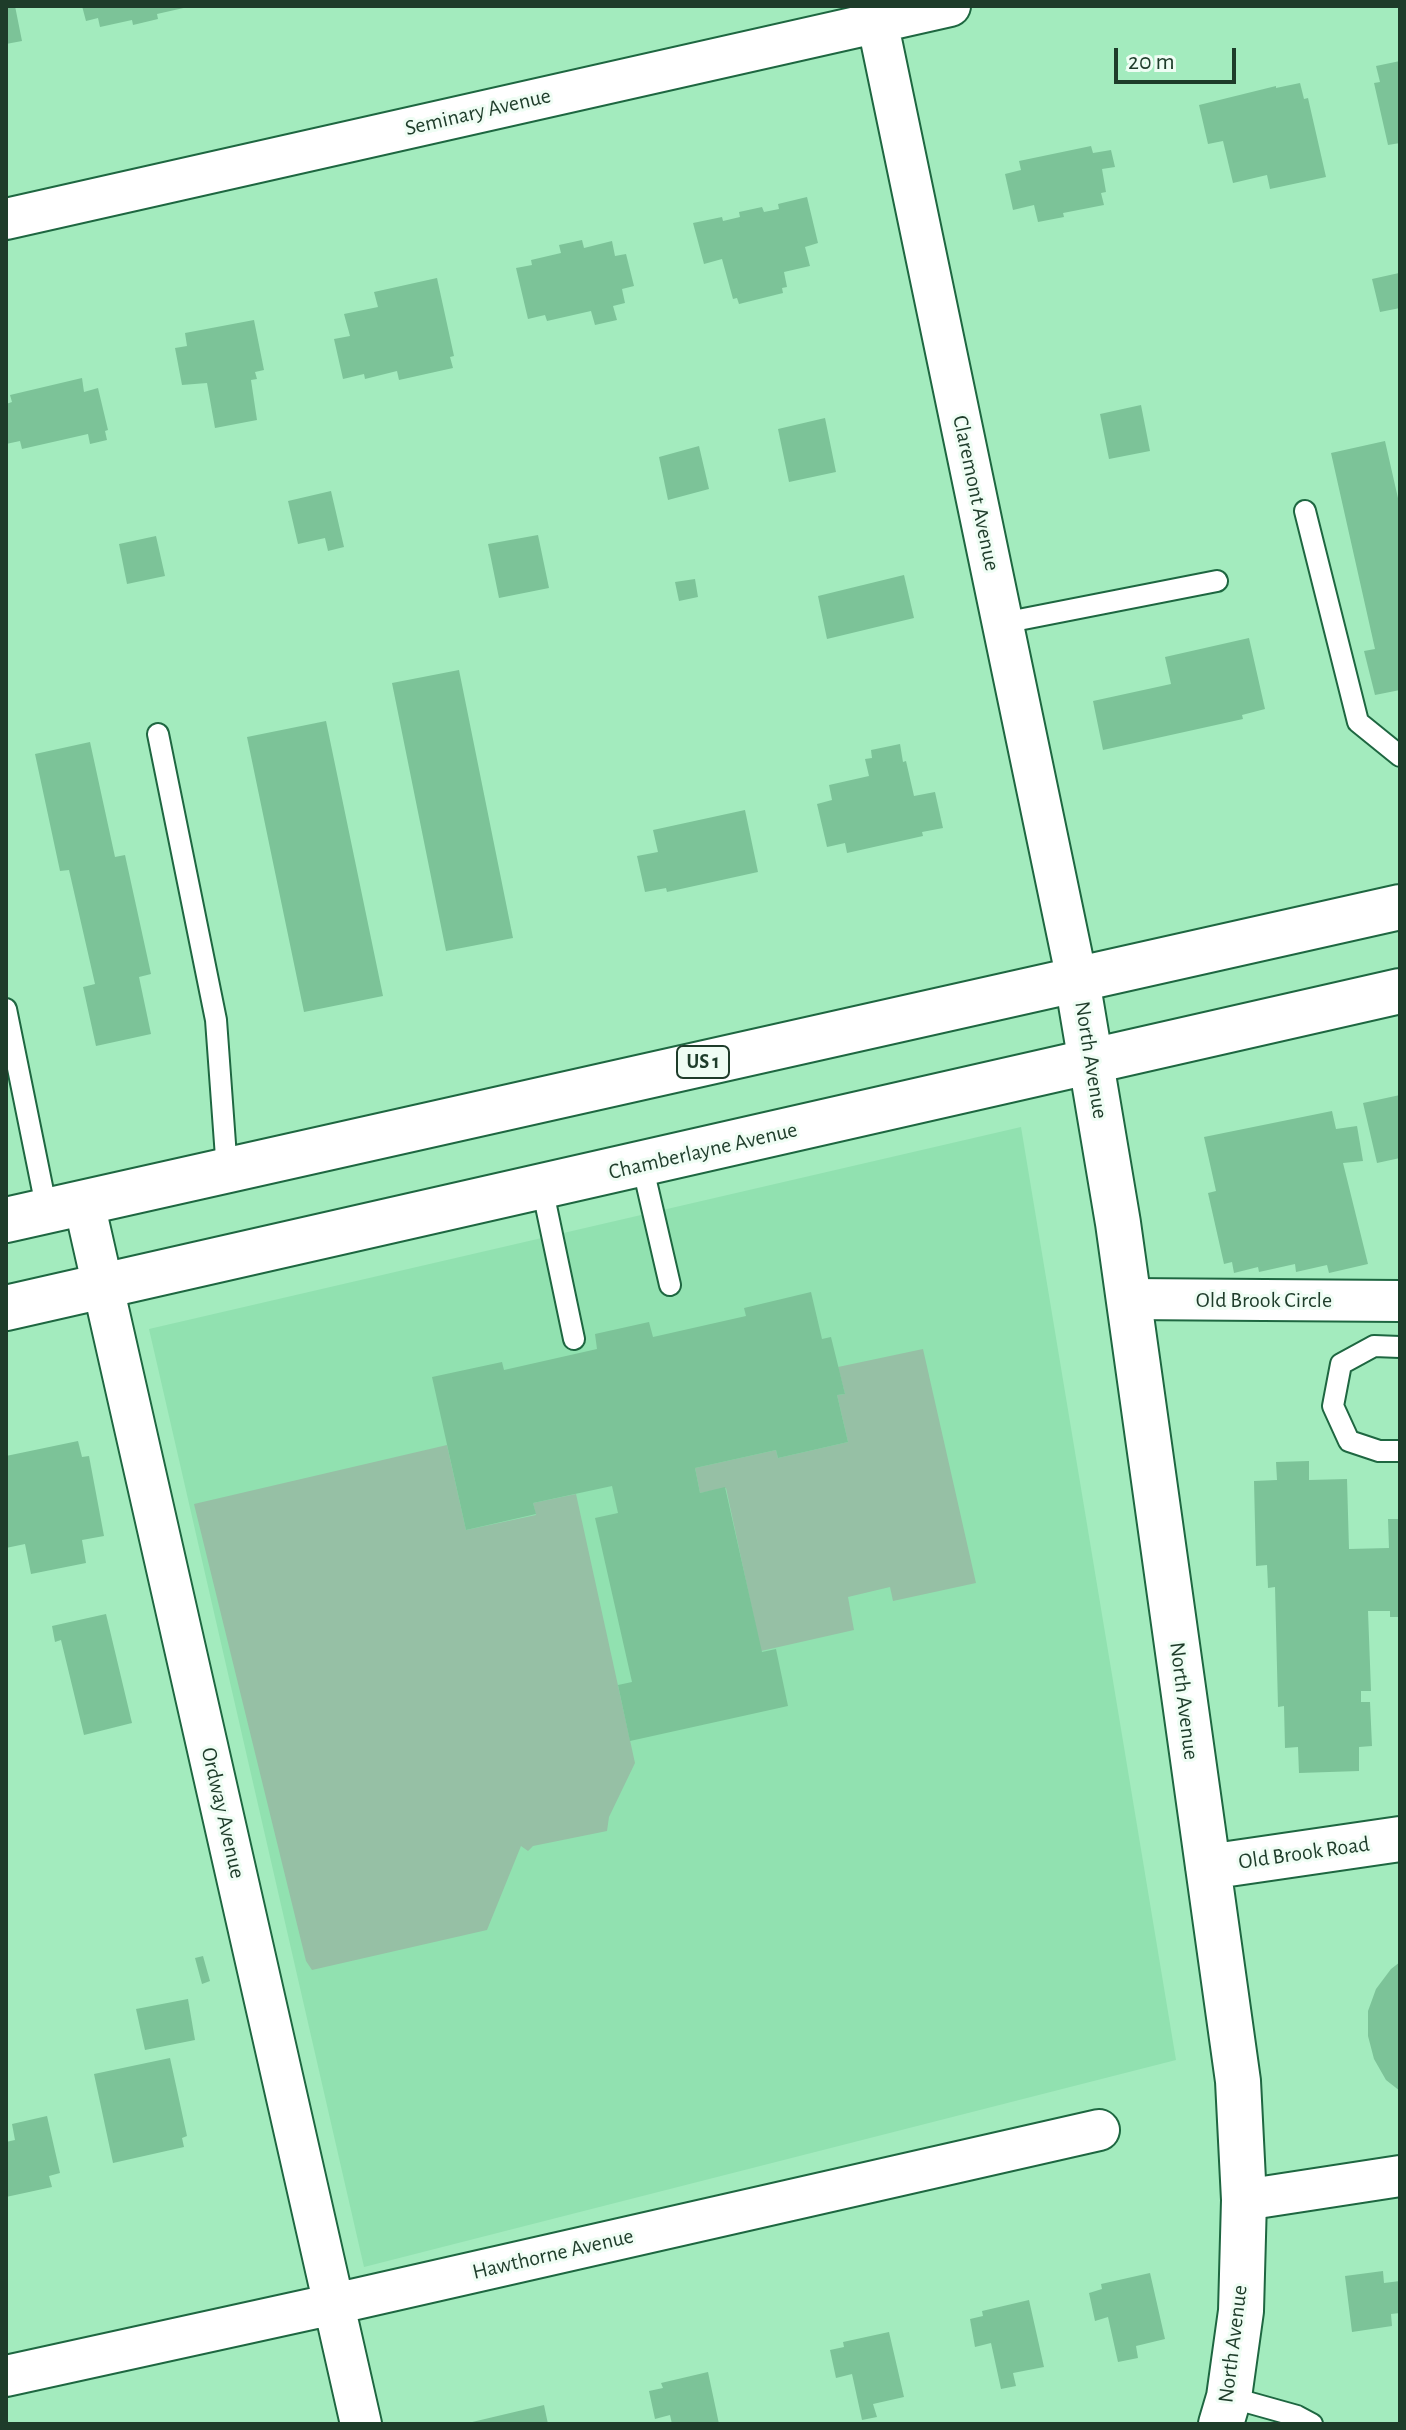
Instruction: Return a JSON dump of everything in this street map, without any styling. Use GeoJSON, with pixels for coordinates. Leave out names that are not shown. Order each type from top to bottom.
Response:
{"type":"FeatureCollection","features":[{"type":"Feature","properties":{"kind":"main road","name":"US 1"},"geometry":{"type":"LineString","coordinates":[[46,1211],[1400,907]]}},
{"type":"Feature","properties":{"kind":"main road","name":"North Avenue"},"geometry":{"type":"LineString","coordinates":[[1077,980],[1128,1299],[1238,2081],[1244,2200],[1241,2311],[1225,2410]]}},
{"type":"Feature","properties":{"kind":"main road","name":"Chamberlayne Avenue"},"geometry":{"type":"LineString","coordinates":[[6,1308],[1400,991]]}},
{"type":"Feature","properties":{"kind":"main road","name":"Old Brook Road"},"geometry":{"type":"LineString","coordinates":[[1208,1867],[1400,1839]]}},
{"type":"Feature","properties":{"kind":"street","name":"Seminary Avenue"},"geometry":{"type":"LineString","coordinates":[[6,219],[875,14],[950,6]]}},
{"type":"Feature","properties":{"kind":"street","name":"Claremont Avenue"},"geometry":{"type":"LineString","coordinates":[[875,14],[1077,980]]}},
{"type":"Feature","properties":{"kind":"street","name":"Ordway Avenue"},"geometry":{"type":"LineString","coordinates":[[46,1211],[103,1287],[361,2424]]}},
{"type":"Feature","properties":{"kind":"street","name":"Old Brook Circle"},"geometry":{"type":"LineString","coordinates":[[1128,1299],[1400,1301]]}},
{"type":"Feature","properties":{"kind":"street","name":"Hawthorne Avenue"},"geometry":{"type":"LineString","coordinates":[[6,2376],[1099,2130]]}},
{"type":"Feature","properties":{"kind":"street"},"geometry":{"type":"LineString","coordinates":[[1244,2200],[1400,2176]]}},
{"type":"Feature","properties":{"kind":"lane"},"geometry":{"type":"LineString","coordinates":[[1305,511],[1358,722],[1400,756]]}},
{"type":"Feature","properties":{"kind":"lane"},"geometry":{"type":"LineString","coordinates":[[1003,623],[1217,581]]}},
{"type":"Feature","properties":{"kind":"lane"},"geometry":{"type":"LineString","coordinates":[[158,734],[216,1020],[227,1171]]}},
{"type":"Feature","properties":{"kind":"lane"},"geometry":{"type":"LineString","coordinates":[[6,1009],[46,1211]]}},
{"type":"Feature","properties":{"kind":"lane"},"geometry":{"type":"LineString","coordinates":[[642,1164],[670,1285]]}},
{"type":"Feature","properties":{"kind":"lane"},"geometry":{"type":"LineString","coordinates":[[542,1187],[574,1339]]}},
{"type":"Feature","properties":{"kind":"lane"},"geometry":{"type":"LineString","coordinates":[[1400,1347],[1374,1346],[1341,1364],[1333,1406],[1349,1441],[1379,1451],[1400,1451]]}},
{"type":"Feature","properties":{"kind":"lane"},"geometry":{"type":"LineString","coordinates":[[1225,2410],[1297,2416],[1312,2424]]}},
{"type":"Feature","properties":{"kind":"shaded area"},"geometry":{"type":"Polygon","coordinates":[[[1021,1127],[1176,2060],[364,2267],[149,1329],[1021,1127]]]}},
{"type":"Feature","properties":{"kind":"shaded area"},"geometry":{"type":"Polygon","coordinates":[[[923,1349],[976,1583],[893,1601],[890,1587],[848,1597],[854,1630],[761,1651],[726,1488],[700,1493],[695,1468],[776,1450],[778,1458],[848,1442],[837,1395],[845,1394],[838,1367],[923,1349]]]}},
{"type":"Feature","properties":{"kind":"shaded area"},"geometry":{"type":"Polygon","coordinates":[[[447,1445],[466,1530],[536,1515],[533,1503],[576,1494],[635,1763],[609,1817],[607,1831],[533,1846],[528,1851],[521,1846],[487,1930],[312,1970],[306,1961],[194,1504],[447,1445]]]}},
{"type":"Feature","properties":{"kind":"building"},"geometry":{"type":"Polygon","coordinates":[[[6,6],[15,6],[22,41],[6,44],[6,6]]]}},
{"type":"Feature","properties":{"kind":"building"},"geometry":{"type":"Polygon","coordinates":[[[82,6],[188,7],[157,14],[158,19],[133,25],[132,20],[100,27],[98,18],[86,21],[82,6]]]}},
{"type":"Feature","properties":{"kind":"building"},"geometry":{"type":"Polygon","coordinates":[[[1400,61],[1400,143],[1388,145],[1374,83],[1380,82],[1376,66],[1400,61]]]}},
{"type":"Feature","properties":{"kind":"building"},"geometry":{"type":"Polygon","coordinates":[[[1300,83],[1304,99],[1308,98],[1326,177],[1270,189],[1267,175],[1233,183],[1223,141],[1208,144],[1199,105],[1300,83]]]}},
{"type":"Feature","properties":{"kind":"building"},"geometry":{"type":"Polygon","coordinates":[[[1091,146],[1093,153],[1111,150],[1115,167],[1102,169],[1106,192],[1101,193],[1104,205],[1063,213],[1064,217],[1038,222],[1034,205],[1013,210],[1005,174],[1021,170],[1019,161],[1091,146]]]}},
{"type":"Feature","properties":{"kind":"building"},"geometry":{"type":"Polygon","coordinates":[[[807,197],[818,243],[805,247],[810,266],[784,272],[787,287],[782,288],[783,293],[739,304],[737,298],[733,299],[722,259],[704,264],[693,223],[722,217],[723,221],[740,217],[739,212],[762,207],[764,212],[779,209],[778,204],[807,197]]]}},
{"type":"Feature","properties":{"kind":"building"},"geometry":{"type":"Polygon","coordinates":[[[582,240],[584,248],[612,241],[615,256],[626,254],[634,286],[622,289],[625,303],[613,306],[617,320],[595,325],[591,311],[547,321],[545,315],[528,319],[516,268],[532,265],[531,260],[561,253],[559,245],[582,240]]]}},
{"type":"Feature","properties":{"kind":"building"},"geometry":{"type":"Polygon","coordinates":[[[1399,273],[1400,308],[1380,312],[1372,279],[1399,273]]]}},
{"type":"Feature","properties":{"kind":"building"},"geometry":{"type":"Polygon","coordinates":[[[437,278],[454,356],[450,357],[453,368],[399,380],[397,371],[365,379],[364,374],[343,379],[334,339],[350,336],[344,314],[378,307],[374,292],[437,278]]]}},
{"type":"Feature","properties":{"kind":"building"},"geometry":{"type":"Polygon","coordinates":[[[254,320],[264,370],[255,372],[257,379],[251,380],[257,420],[215,428],[207,383],[182,385],[175,348],[187,346],[185,333],[254,320]]]}},
{"type":"Feature","properties":{"kind":"building"},"geometry":{"type":"Polygon","coordinates":[[[82,378],[84,392],[98,388],[108,430],[105,431],[107,440],[90,444],[88,434],[22,449],[20,441],[6,444],[6,404],[12,402],[10,395],[82,378]]]}},
{"type":"Feature","properties":{"kind":"building"},"geometry":{"type":"Polygon","coordinates":[[[1141,405],[1150,451],[1109,459],[1100,414],[1141,405]]]}},
{"type":"Feature","properties":{"kind":"building"},"geometry":{"type":"Polygon","coordinates":[[[825,418],[836,472],[789,482],[778,429],[825,418]]]}},
{"type":"Feature","properties":{"kind":"building"},"geometry":{"type":"Polygon","coordinates":[[[1385,441],[1400,507],[1400,690],[1375,695],[1364,651],[1375,649],[1331,453],[1385,441]]]}},
{"type":"Feature","properties":{"kind":"building"},"geometry":{"type":"Polygon","coordinates":[[[699,446],[709,489],[668,500],[659,457],[699,446]]]}},
{"type":"Feature","properties":{"kind":"building"},"geometry":{"type":"Polygon","coordinates":[[[331,491],[344,547],[328,551],[325,538],[298,544],[288,501],[331,491]]]}},
{"type":"Feature","properties":{"kind":"building"},"geometry":{"type":"Polygon","coordinates":[[[538,535],[549,588],[499,598],[488,544],[538,535]]]}},
{"type":"Feature","properties":{"kind":"building"},"geometry":{"type":"Polygon","coordinates":[[[156,536],[165,576],[127,584],[119,544],[156,536]]]}},
{"type":"Feature","properties":{"kind":"building"},"geometry":{"type":"Polygon","coordinates":[[[904,575],[914,618],[827,639],[818,596],[904,575]]]}},
{"type":"Feature","properties":{"kind":"building"},"geometry":{"type":"Polygon","coordinates":[[[695,579],[698,597],[679,601],[675,582],[695,579]]]}},
{"type":"Feature","properties":{"kind":"building"},"geometry":{"type":"Polygon","coordinates":[[[1249,638],[1265,709],[1242,715],[1243,719],[1103,750],[1093,701],[1171,684],[1165,657],[1249,638]]]}},
{"type":"Feature","properties":{"kind":"building"},"geometry":{"type":"Polygon","coordinates":[[[459,670],[513,938],[446,951],[392,683],[459,670]]]}},
{"type":"Feature","properties":{"kind":"building"},"geometry":{"type":"Polygon","coordinates":[[[326,721],[383,996],[304,1012],[247,737],[326,721]]]}},
{"type":"Feature","properties":{"kind":"building"},"geometry":{"type":"Polygon","coordinates":[[[90,742],[115,857],[125,855],[151,974],[139,977],[151,1034],[96,1046],[83,987],[95,984],[69,870],[60,871],[35,754],[90,742]]]}},
{"type":"Feature","properties":{"kind":"building"},"geometry":{"type":"Polygon","coordinates":[[[900,744],[914,796],[935,792],[943,828],[922,832],[923,836],[847,853],[845,843],[827,847],[817,804],[832,800],[829,785],[869,776],[865,759],[872,758],[871,750],[900,744]]]}},
{"type":"Feature","properties":{"kind":"building"},"geometry":{"type":"Polygon","coordinates":[[[745,810],[758,872],[667,892],[666,888],[645,892],[637,856],[658,852],[653,830],[745,810]]]}},
{"type":"Feature","properties":{"kind":"building"},"geometry":{"type":"Polygon","coordinates":[[[1400,1095],[1400,1158],[1377,1163],[1363,1103],[1400,1095]]]}},
{"type":"Feature","properties":{"kind":"building"},"geometry":{"type":"Polygon","coordinates":[[[1332,1111],[1336,1129],[1357,1126],[1363,1161],[1343,1163],[1368,1264],[1329,1273],[1327,1265],[1296,1272],[1295,1264],[1259,1272],[1258,1267],[1234,1273],[1232,1262],[1224,1264],[1208,1193],[1216,1191],[1204,1137],[1332,1111]]]}},
{"type":"Feature","properties":{"kind":"building"},"geometry":{"type":"Polygon","coordinates":[[[811,1292],[822,1339],[831,1337],[845,1394],[837,1395],[848,1442],[778,1458],[776,1450],[695,1468],[700,1493],[725,1487],[762,1652],[776,1649],[788,1706],[630,1741],[618,1685],[632,1682],[595,1518],[618,1513],[612,1486],[533,1503],[536,1514],[466,1530],[432,1377],[502,1362],[504,1370],[597,1349],[595,1334],[649,1322],[653,1337],[746,1316],[744,1308],[811,1292]]]}},
{"type":"Feature","properties":{"kind":"building"},"geometry":{"type":"Polygon","coordinates":[[[78,1441],[82,1457],[89,1456],[104,1536],[82,1540],[86,1563],[31,1574],[25,1544],[6,1548],[6,1456],[78,1441]]]}},
{"type":"Feature","properties":{"kind":"building"},"geometry":{"type":"Polygon","coordinates":[[[1309,1461],[1309,1480],[1347,1479],[1349,1549],[1389,1548],[1388,1519],[1400,1519],[1400,1617],[1390,1617],[1390,1611],[1368,1611],[1371,1691],[1361,1691],[1361,1702],[1370,1702],[1372,1746],[1359,1747],[1359,1771],[1299,1773],[1298,1747],[1285,1748],[1284,1706],[1278,1707],[1275,1587],[1268,1588],[1267,1565],[1256,1566],[1254,1481],[1277,1480],[1276,1462],[1309,1461]]]}},
{"type":"Feature","properties":{"kind":"building"},"geometry":{"type":"Polygon","coordinates":[[[106,1614],[132,1723],[84,1735],[61,1640],[55,1642],[52,1626],[106,1614]]]}},
{"type":"Feature","properties":{"kind":"building"},"geometry":{"type":"Polygon","coordinates":[[[203,1956],[210,1981],[202,1984],[195,1958],[203,1956]]]}},
{"type":"Feature","properties":{"kind":"building"},"geometry":{"type":"Polygon","coordinates":[[[1400,1962],[1400,2091],[1386,2080],[1374,2059],[1368,2036],[1368,2011],[1376,1989],[1400,1962]]]}},
{"type":"Feature","properties":{"kind":"building"},"geometry":{"type":"Polygon","coordinates":[[[188,1999],[195,2040],[145,2050],[136,2009],[188,1999]]]}},
{"type":"Feature","properties":{"kind":"building"},"geometry":{"type":"Polygon","coordinates":[[[170,2058],[187,2136],[182,2138],[184,2147],[113,2163],[94,2074],[170,2058]]]}},
{"type":"Feature","properties":{"kind":"building"},"geometry":{"type":"Polygon","coordinates":[[[47,2116],[60,2173],[49,2176],[52,2187],[6,2197],[6,2142],[15,2140],[12,2124],[47,2116]]]}},
{"type":"Feature","properties":{"kind":"building"},"geometry":{"type":"Polygon","coordinates":[[[1383,2271],[1384,2283],[1400,2281],[1400,2313],[1391,2314],[1392,2326],[1352,2332],[1345,2276],[1383,2271]]]}},
{"type":"Feature","properties":{"kind":"building"},"geometry":{"type":"Polygon","coordinates":[[[1150,2273],[1165,2339],[1136,2346],[1138,2358],[1118,2362],[1108,2317],[1095,2321],[1089,2293],[1102,2289],[1101,2284],[1150,2273]]]}},
{"type":"Feature","properties":{"kind":"building"},"geometry":{"type":"Polygon","coordinates":[[[1029,2300],[1044,2367],[1013,2373],[1016,2386],[1001,2389],[991,2343],[975,2347],[970,2319],[983,2316],[982,2311],[1029,2300]]]}},
{"type":"Feature","properties":{"kind":"building"},"geometry":{"type":"Polygon","coordinates":[[[889,2332],[904,2397],[873,2404],[877,2417],[862,2420],[852,2374],[836,2378],[830,2350],[844,2347],[843,2342],[889,2332]]]}},
{"type":"Feature","properties":{"kind":"building"},"geometry":{"type":"Polygon","coordinates":[[[708,2372],[719,2424],[672,2424],[670,2415],[655,2419],[649,2391],[663,2388],[661,2383],[708,2372]]]}},
{"type":"Feature","properties":{"kind":"building"},"geometry":{"type":"Polygon","coordinates":[[[544,2405],[548,2424],[468,2424],[468,2423],[544,2405]]]}}]}
